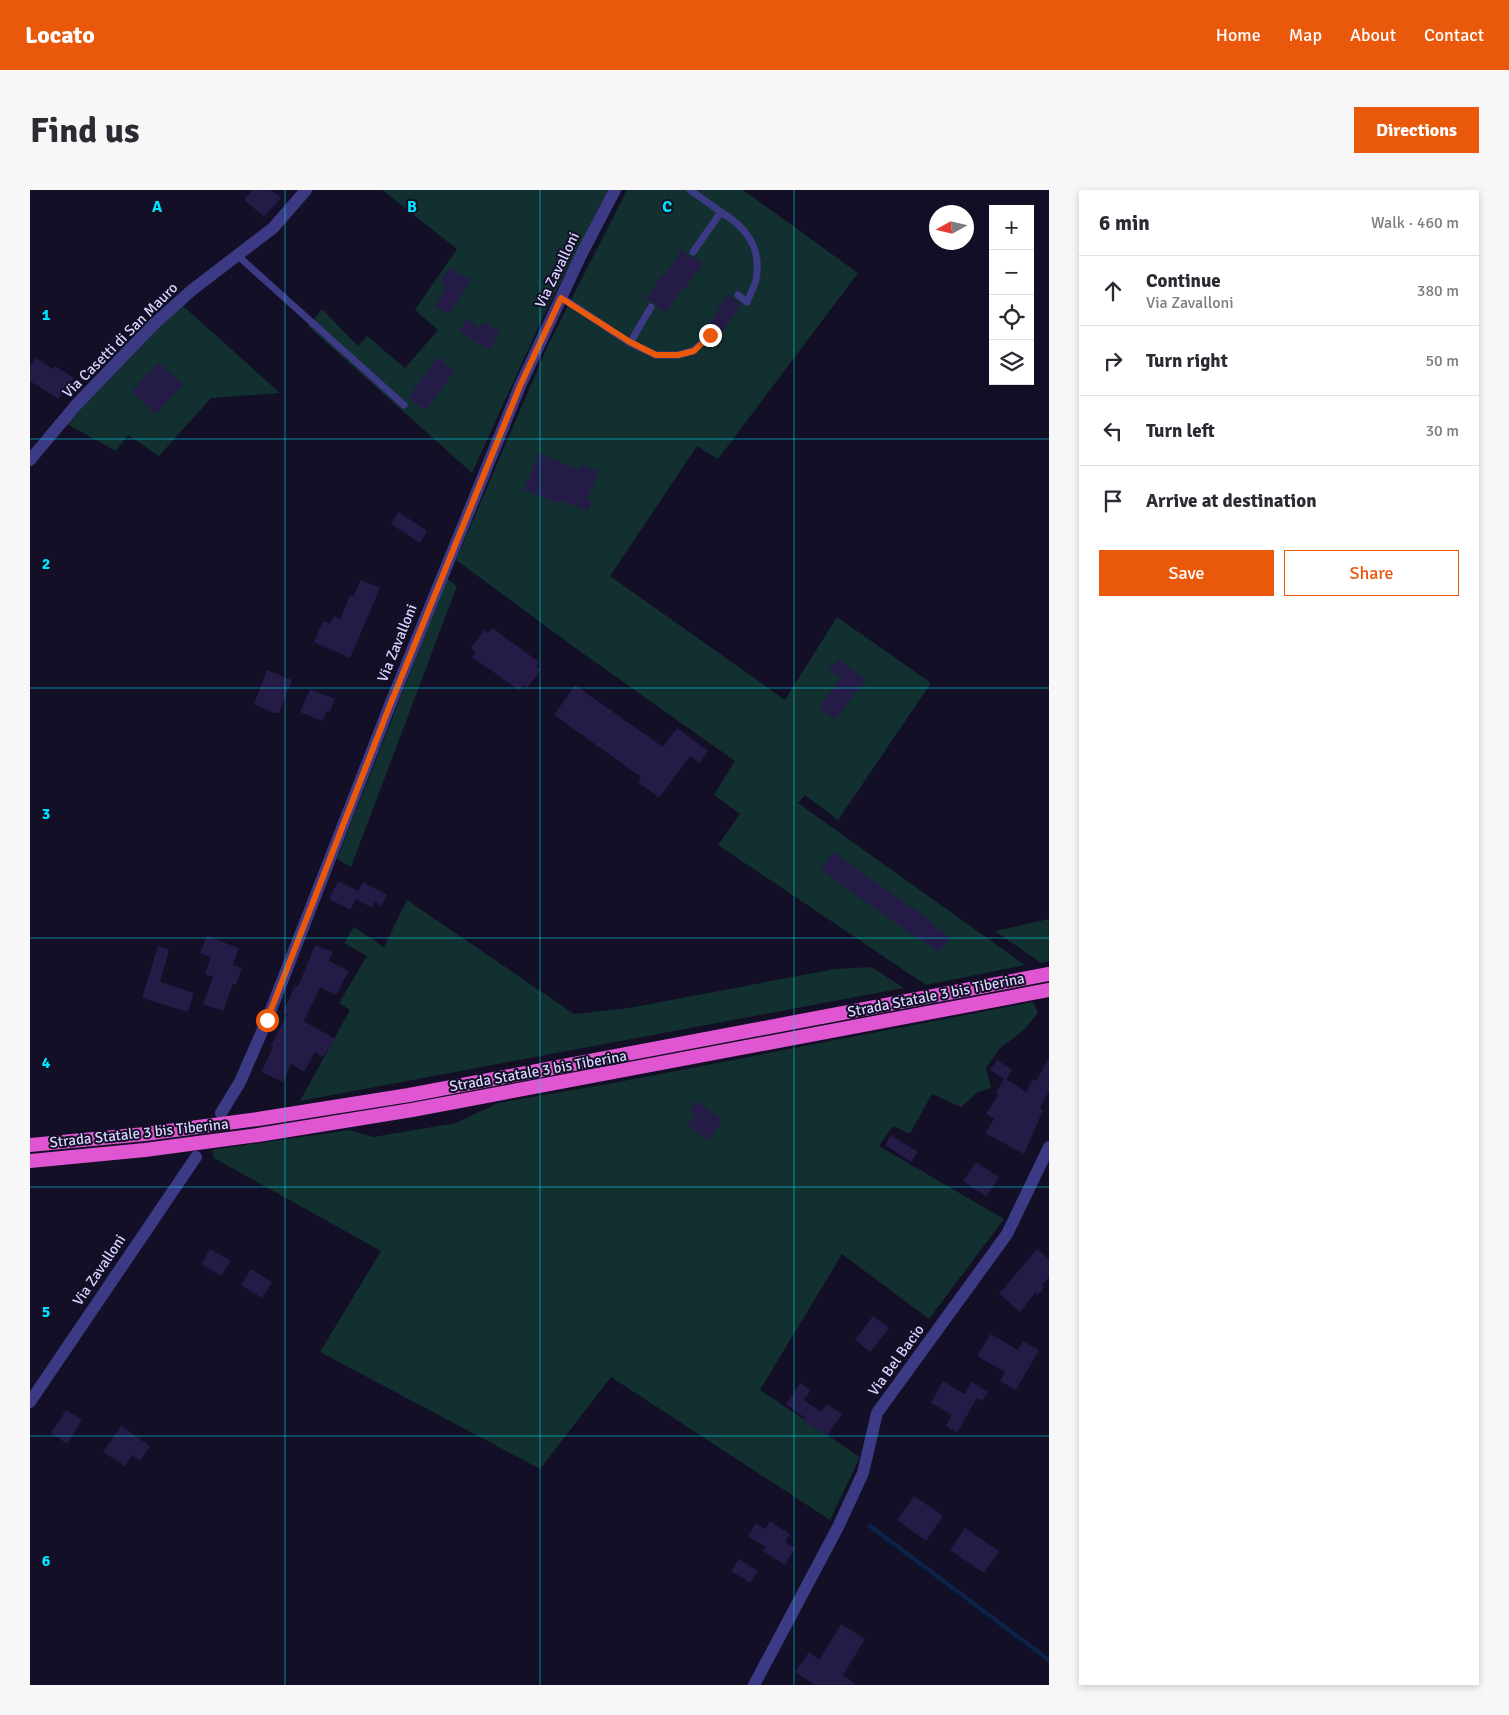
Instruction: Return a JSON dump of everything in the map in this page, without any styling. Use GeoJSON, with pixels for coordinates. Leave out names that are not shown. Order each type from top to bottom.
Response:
{"type":"FeatureCollection","features":[{"type":"Feature","properties":{"kind":"highway","name":"Strada Statale 3 bis Tiberina"},"geometry":{"type":"LineString","coordinates":[[30,1145],[202,1126],[409,1095],[1049,974]]}},
{"type":"Feature","properties":{"kind":"highway","name":"Strada Statale 3 bis Tiberina"},"geometry":{"type":"LineString","coordinates":[[30,1161],[145,1150],[258,1135],[412,1110],[1049,990]]}},
{"type":"Feature","properties":{"kind":"street","name":"Via Casetti di San Mauro"},"geometry":{"type":"LineString","coordinates":[[30,460],[76,405],[154,324],[192,290],[273,228],[306,190]]}},
{"type":"Feature","properties":{"kind":"street","name":"Via Zavalloni"},"geometry":{"type":"LineString","coordinates":[[221,1113],[240,1082],[267,1020],[390,705],[520,386],[581,254],[615,190]]}},
{"type":"Feature","properties":{"kind":"street","name":"Via Bel Bacio"},"geometry":{"type":"LineString","coordinates":[[754,1685],[838,1527],[863,1473],[877,1412],[1007,1234],[1049,1147]]}},
{"type":"Feature","properties":{"kind":"street","name":"Via Zavalloni"},"geometry":{"type":"LineString","coordinates":[[30,1402],[196,1157]]}},
{"type":"Feature","properties":{"kind":"lane"},"geometry":{"type":"LineString","coordinates":[[690,190],[732,219],[750,236],[757,257],[756,280],[747,302],[738,295]]}},
{"type":"Feature","properties":{"kind":"lane"},"geometry":{"type":"LineString","coordinates":[[693,252],[721,212]]}},
{"type":"Feature","properties":{"kind":"lane"},"geometry":{"type":"LineString","coordinates":[[238,256],[404,405]]}},
{"type":"Feature","properties":{"kind":"lane"},"geometry":{"type":"LineString","coordinates":[[561,298],[630,342],[656,355],[678,355],[694,351],[710,335]]}},
{"type":"Feature","properties":{"kind":"lane"},"geometry":{"type":"LineString","coordinates":[[630,342],[651,307]]}},
{"type":"Feature","properties":{"kind":"green space"},"geometry":{"type":"Polygon","coordinates":[[[382,190],[608,190],[543,317],[472,473],[308,326],[322,309],[358,346],[367,336],[405,368],[438,330],[415,310],[457,249],[382,190]]]}},
{"type":"Feature","properties":{"kind":"green space"},"geometry":{"type":"Polygon","coordinates":[[[627,190],[743,190],[858,273],[718,459],[697,446],[610,576],[785,700],[837,617],[931,683],[838,820],[805,795],[798,803],[1025,965],[926,985],[718,845],[740,814],[714,795],[735,761],[578,650],[456,560],[548,345],[627,190]]]}},
{"type":"Feature","properties":{"kind":"green space"},"geometry":{"type":"Polygon","coordinates":[[[181,304],[280,393],[211,398],[159,456],[128,435],[116,451],[65,423],[181,304]]]}},
{"type":"Feature","properties":{"kind":"green space"},"geometry":{"type":"Polygon","coordinates":[[[447,579],[457,586],[351,867],[337,859],[447,579]]]}},
{"type":"Feature","properties":{"kind":"green space"},"geometry":{"type":"Polygon","coordinates":[[[407,900],[574,1014],[629,1008],[835,969],[871,967],[904,988],[300,1101],[350,1010],[339,1003],[367,956],[344,943],[354,927],[384,947],[407,900]]]}},
{"type":"Feature","properties":{"kind":"green space"},"geometry":{"type":"Polygon","coordinates":[[[1049,919],[1049,961],[1041,963],[995,931],[1049,919]]]}},
{"type":"Feature","properties":{"kind":"green space"},"geometry":{"type":"Polygon","coordinates":[[[1033,1002],[1038,1013],[1024,1030],[1000,1048],[986,1068],[991,1088],[978,1092],[961,1107],[932,1094],[910,1134],[893,1126],[879,1146],[1004,1219],[929,1319],[842,1254],[760,1390],[860,1457],[830,1520],[611,1377],[540,1469],[320,1352],[381,1251],[214,1158],[212,1150],[350,1130],[373,1137],[456,1123],[498,1103],[613,1083],[1033,1002]]]}},
{"type":"Feature","properties":{"kind":"building"},"geometry":{"type":"Polygon","coordinates":[[[252,190],[271,190],[281,198],[264,217],[244,200],[252,190]]]}},
{"type":"Feature","properties":{"kind":"building"},"geometry":{"type":"Polygon","coordinates":[[[682,249],[690,257],[694,257],[703,263],[666,313],[646,299],[662,274],[665,276],[682,249]]]}},
{"type":"Feature","properties":{"kind":"building"},"geometry":{"type":"Polygon","coordinates":[[[449,268],[470,280],[449,315],[435,307],[446,287],[440,283],[449,268]]]}},
{"type":"Feature","properties":{"kind":"building"},"geometry":{"type":"Polygon","coordinates":[[[728,294],[741,304],[720,336],[707,327],[728,294]]]}},
{"type":"Feature","properties":{"kind":"building"},"geometry":{"type":"Polygon","coordinates":[[[467,319],[480,328],[484,322],[500,332],[489,350],[459,331],[467,319]]]}},
{"type":"Feature","properties":{"kind":"building"},"geometry":{"type":"Polygon","coordinates":[[[437,357],[455,370],[426,410],[408,398],[437,357]]]}},
{"type":"Feature","properties":{"kind":"building"},"geometry":{"type":"Polygon","coordinates":[[[36,358],[53,369],[55,366],[74,378],[58,399],[30,381],[30,366],[36,358]]]}},
{"type":"Feature","properties":{"kind":"building"},"geometry":{"type":"Polygon","coordinates":[[[159,363],[183,385],[155,414],[132,392],[146,374],[159,363]]]}},
{"type":"Feature","properties":{"kind":"building"},"geometry":{"type":"Polygon","coordinates":[[[539,453],[580,470],[582,465],[599,472],[587,499],[592,501],[588,511],[559,500],[557,503],[524,490],[539,453]]]}},
{"type":"Feature","properties":{"kind":"building"},"geometry":{"type":"Polygon","coordinates":[[[399,512],[427,531],[420,543],[391,524],[399,512]]]}},
{"type":"Feature","properties":{"kind":"building"},"geometry":{"type":"Polygon","coordinates":[[[361,580],[380,588],[350,658],[314,642],[323,621],[330,624],[334,616],[340,619],[350,595],[353,597],[361,580]]]}},
{"type":"Feature","properties":{"kind":"building"},"geometry":{"type":"Polygon","coordinates":[[[492,628],[539,662],[536,667],[541,670],[527,688],[523,685],[519,690],[472,657],[476,652],[471,648],[484,630],[488,633],[492,628]]]}},
{"type":"Feature","properties":{"kind":"building"},"geometry":{"type":"Polygon","coordinates":[[[838,659],[866,680],[835,720],[819,708],[841,678],[829,670],[838,659]]]}},
{"type":"Feature","properties":{"kind":"building"},"geometry":{"type":"Polygon","coordinates":[[[267,670],[292,680],[279,713],[274,713],[254,704],[267,670]]]}},
{"type":"Feature","properties":{"kind":"building"},"geometry":{"type":"Polygon","coordinates":[[[575,685],[663,747],[677,728],[708,751],[700,763],[690,756],[659,798],[638,782],[641,777],[554,715],[575,685]]]}},
{"type":"Feature","properties":{"kind":"building"},"geometry":{"type":"Polygon","coordinates":[[[310,689],[335,699],[330,712],[327,711],[322,721],[300,712],[310,689]]]}},
{"type":"Feature","properties":{"kind":"building"},"geometry":{"type":"Polygon","coordinates":[[[833,852],[931,921],[930,923],[950,937],[939,952],[821,870],[833,852]]]}},
{"type":"Feature","properties":{"kind":"building"},"geometry":{"type":"Polygon","coordinates":[[[338,881],[358,891],[363,882],[387,895],[381,906],[375,902],[372,908],[356,899],[350,910],[329,899],[338,881]]]}},
{"type":"Feature","properties":{"kind":"building"},"geometry":{"type":"Polygon","coordinates":[[[207,936],[239,948],[233,965],[242,968],[236,985],[233,984],[223,1011],[203,1004],[213,977],[205,974],[211,957],[200,953],[207,936]]]}},
{"type":"Feature","properties":{"kind":"building"},"geometry":{"type":"Polygon","coordinates":[[[315,945],[333,952],[329,961],[349,971],[336,995],[320,987],[304,1021],[335,1039],[323,1057],[315,1052],[304,1072],[291,1064],[283,1082],[261,1072],[273,1047],[271,1046],[287,1014],[283,1012],[295,986],[298,987],[315,945]]]}},
{"type":"Feature","properties":{"kind":"building"},"geometry":{"type":"Polygon","coordinates":[[[158,946],[169,950],[160,982],[194,993],[188,1012],[142,998],[158,946]]]}},
{"type":"Feature","properties":{"kind":"building"},"geometry":{"type":"Polygon","coordinates":[[[1049,1058],[1049,1091],[1040,1108],[1043,1110],[1024,1154],[985,1133],[994,1119],[986,1114],[999,1094],[996,1092],[1004,1079],[990,1070],[997,1060],[1012,1070],[1006,1079],[1026,1092],[1033,1079],[1036,1081],[1049,1058]]]}},
{"type":"Feature","properties":{"kind":"building"},"geometry":{"type":"Polygon","coordinates":[[[697,1101],[723,1120],[708,1140],[687,1125],[695,1114],[690,1110],[697,1101]]]}},
{"type":"Feature","properties":{"kind":"building"},"geometry":{"type":"Polygon","coordinates":[[[891,1135],[918,1152],[911,1162],[885,1145],[891,1135]]]}},
{"type":"Feature","properties":{"kind":"building"},"geometry":{"type":"Polygon","coordinates":[[[976,1162],[999,1177],[986,1197],[963,1181],[976,1162]]]}},
{"type":"Feature","properties":{"kind":"building"},"geometry":{"type":"Polygon","coordinates":[[[210,1249],[231,1261],[221,1276],[201,1264],[210,1249]]]}},
{"type":"Feature","properties":{"kind":"building"},"geometry":{"type":"Polygon","coordinates":[[[1037,1249],[1049,1259],[1049,1277],[1042,1285],[1045,1287],[1038,1295],[1035,1293],[1020,1312],[999,1294],[1037,1249]]]}},
{"type":"Feature","properties":{"kind":"building"},"geometry":{"type":"Polygon","coordinates":[[[251,1269],[272,1282],[262,1298],[241,1285],[251,1269]]]}},
{"type":"Feature","properties":{"kind":"building"},"geometry":{"type":"Polygon","coordinates":[[[873,1316],[889,1328],[870,1352],[855,1340],[873,1316]]]}},
{"type":"Feature","properties":{"kind":"building"},"geometry":{"type":"Polygon","coordinates":[[[991,1334],[1018,1350],[1023,1341],[1039,1350],[1016,1390],[1000,1381],[1005,1372],[977,1356],[991,1334]]]}},
{"type":"Feature","properties":{"kind":"building"},"geometry":{"type":"Polygon","coordinates":[[[943,1381],[965,1394],[971,1382],[988,1392],[982,1401],[977,1398],[957,1433],[946,1426],[952,1415],[931,1403],[943,1381]]]}},
{"type":"Feature","properties":{"kind":"building"},"geometry":{"type":"Polygon","coordinates":[[[800,1383],[811,1390],[804,1400],[821,1412],[827,1404],[842,1414],[827,1436],[803,1420],[805,1418],[786,1404],[800,1383]]]}},
{"type":"Feature","properties":{"kind":"building"},"geometry":{"type":"Polygon","coordinates":[[[66,1410],[82,1420],[67,1444],[51,1433],[66,1410]]]}},
{"type":"Feature","properties":{"kind":"building"},"geometry":{"type":"Polygon","coordinates":[[[121,1426],[150,1446],[140,1461],[132,1455],[125,1466],[103,1452],[121,1426]]]}},
{"type":"Feature","properties":{"kind":"building"},"geometry":{"type":"Polygon","coordinates":[[[914,1496],[943,1516],[926,1541],[897,1520],[914,1496]]]}},
{"type":"Feature","properties":{"kind":"building"},"geometry":{"type":"Polygon","coordinates":[[[770,1521],[790,1534],[785,1542],[795,1548],[785,1565],[763,1551],[766,1547],[748,1536],[756,1523],[765,1529],[770,1521]]]}},
{"type":"Feature","properties":{"kind":"building"},"geometry":{"type":"Polygon","coordinates":[[[965,1528],[999,1551],[984,1573],[950,1550],[965,1528]]]}},
{"type":"Feature","properties":{"kind":"building"},"geometry":{"type":"Polygon","coordinates":[[[739,1559],[758,1571],[750,1583],[731,1571],[739,1559]]]}},
{"type":"Feature","properties":{"kind":"building"},"geometry":{"type":"Polygon","coordinates":[[[841,1624],[865,1639],[843,1675],[857,1685],[815,1685],[795,1672],[809,1652],[819,1660],[841,1624]]]}},
{"type":"Feature","properties":{"kind":"waterway"},"geometry":{"type":"LineString","coordinates":[[870,1526],[1049,1660]]}},
{"type":"Feature","properties":{"kind":"route"},"geometry":{"type":"LineString","coordinates":[[267,1020],[390,705],[520,386],[561,298],[572,303],[630,342],[656,355],[678,355],[694,351],[710,335]]}}]}
